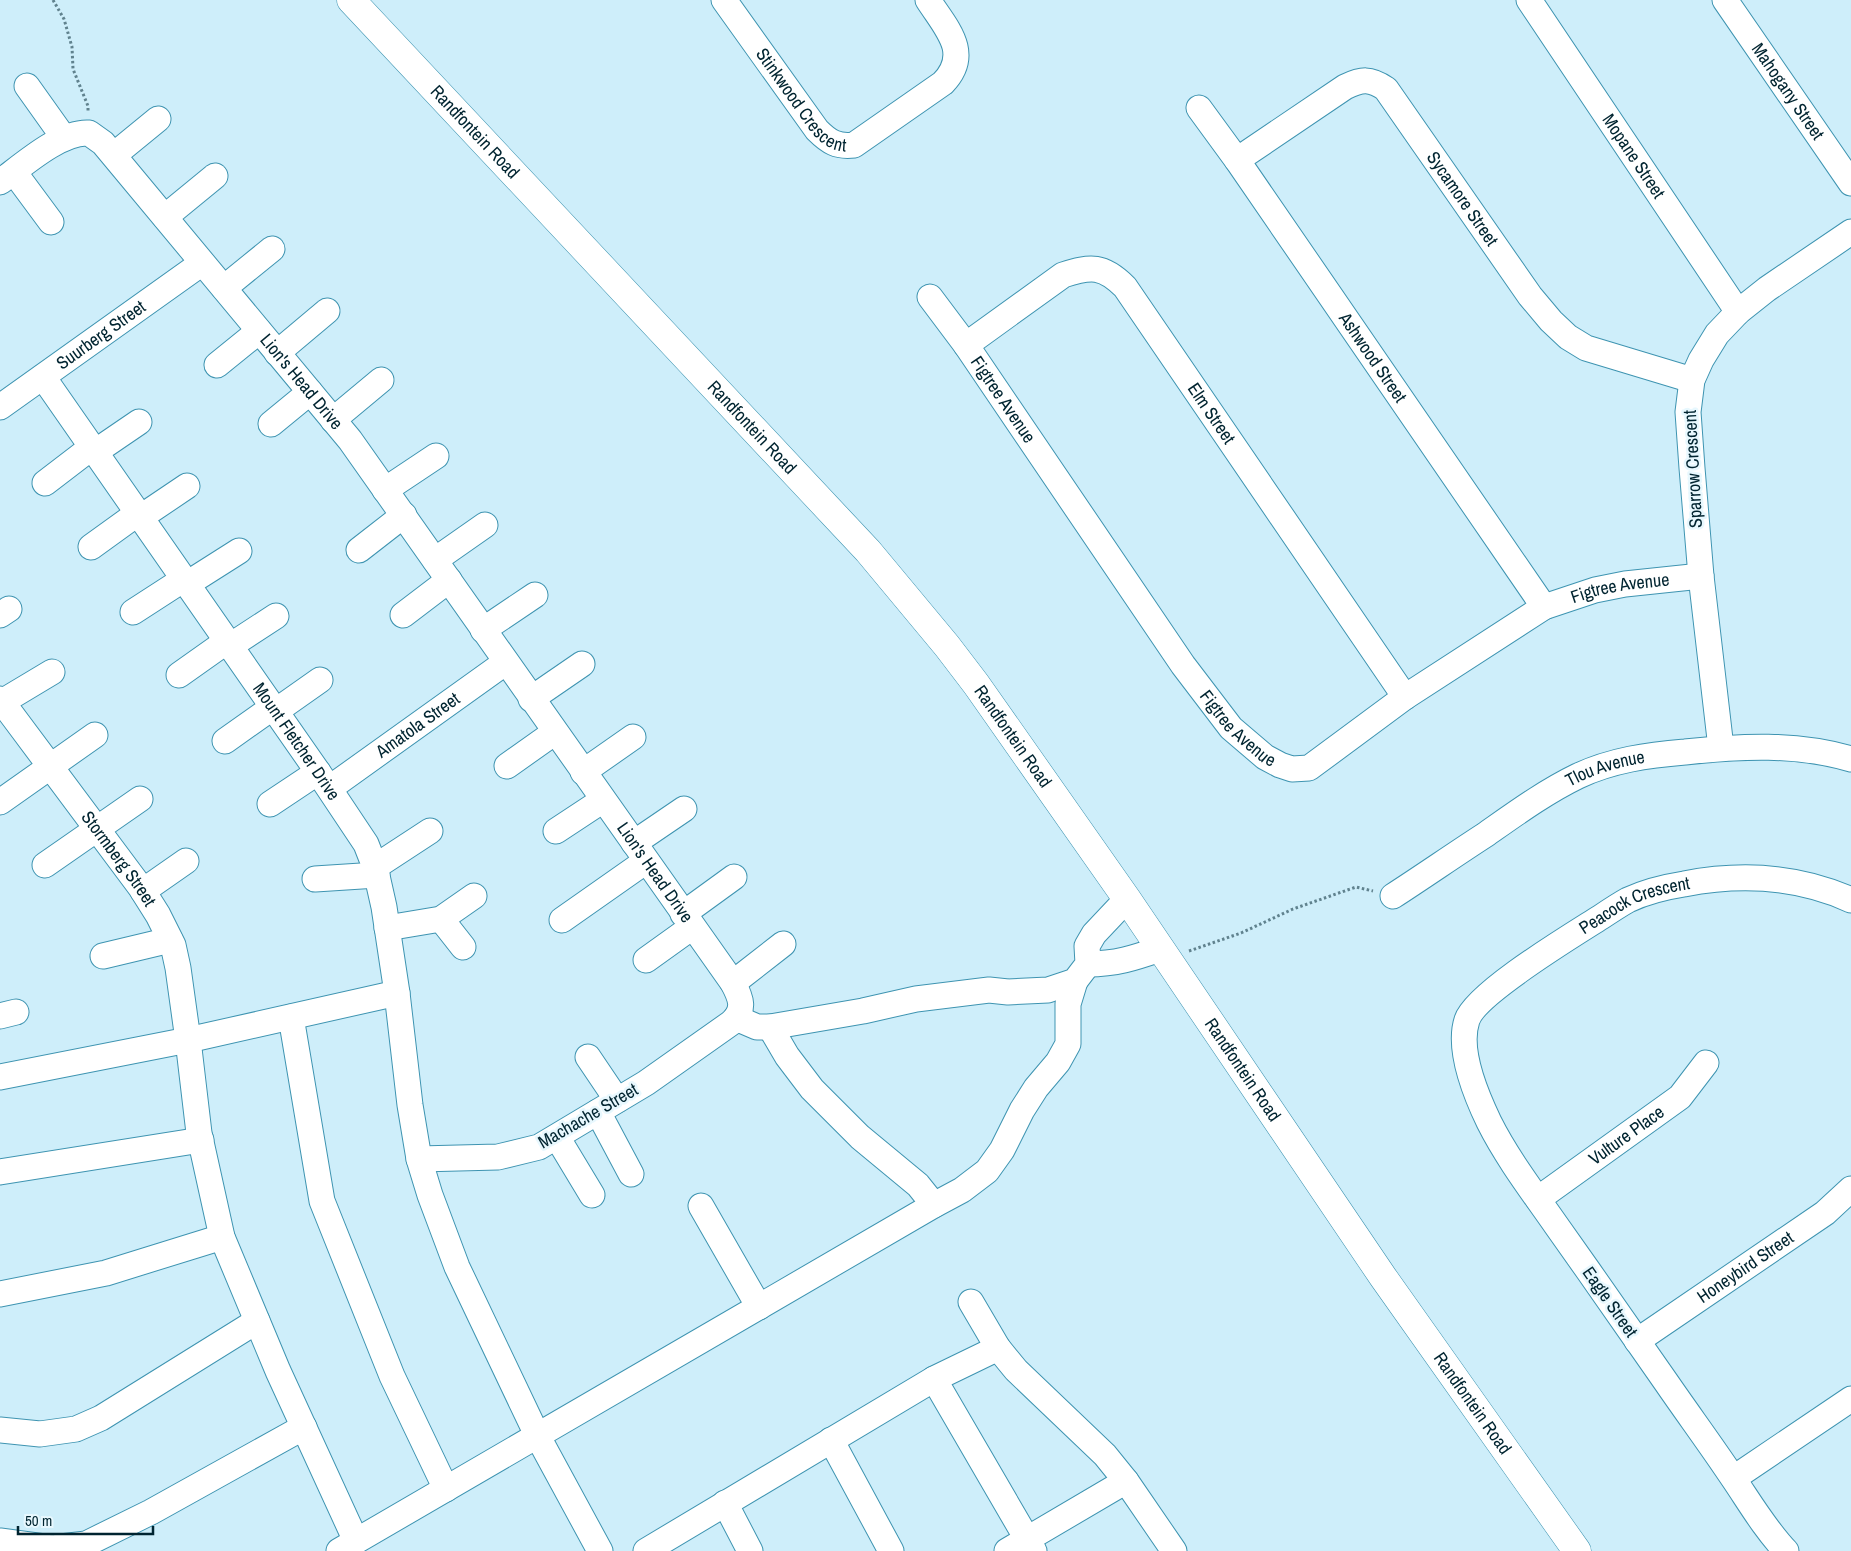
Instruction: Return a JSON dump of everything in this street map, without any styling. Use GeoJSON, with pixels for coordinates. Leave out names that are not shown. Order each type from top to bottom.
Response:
{"type":"FeatureCollection","features":[{"type":"Feature","properties":{"kind":"main road","name":"Randfontein Road"},"geometry":{"type":"LineString","coordinates":[[351,0],[868,551],[958,661],[1164,954],[1383,1277],[1577,1551]]}},
{"type":"Feature","properties":{"kind":"street","name":"Stinkwood Crescent"},"geometry":{"type":"LineString","coordinates":[[724,0],[817,130],[836,145],[844,146],[854,145],[943,84],[952,74],[956,66],[954,43],[928,0]]}},
{"type":"Feature","properties":{"kind":"street","name":"Mopane Street"},"geometry":{"type":"LineString","coordinates":[[1529,0],[1738,312]]}},
{"type":"Feature","properties":{"kind":"street","name":"Mahogany Street"},"geometry":{"type":"LineString","coordinates":[[1725,0],[1851,183]]}},
{"type":"Feature","properties":{"kind":"street","name":"Sycamore Street"},"geometry":{"type":"LineString","coordinates":[[1237,160],[1345,87],[1358,81],[1377,83],[1386,89],[1530,296],[1551,321],[1568,337],[1586,348],[1692,380]]}},
{"type":"Feature","properties":{"kind":"street"},"geometry":{"type":"LineString","coordinates":[[27,86],[64,138]]}},
{"type":"Feature","properties":{"kind":"street","name":"Ashwood Street"},"geometry":{"type":"LineString","coordinates":[[1199,108],[1237,160],[1544,607]]}},
{"type":"Feature","properties":{"kind":"street"},"geometry":{"type":"LineString","coordinates":[[114,155],[158,119]]}},
{"type":"Feature","properties":{"kind":"street"},"geometry":{"type":"LineString","coordinates":[[51,222],[7,177],[64,138],[72,134],[90,133]]}},
{"type":"Feature","properties":{"kind":"street","name":"Lion's Head Drive"},"geometry":{"type":"LineString","coordinates":[[90,133],[114,155],[310,392],[404,515],[531,699],[733,983],[741,999],[742,1006],[736,1018]]}},
{"type":"Feature","properties":{"kind":"street"},"geometry":{"type":"LineString","coordinates":[[165,218],[215,176]]}},
{"type":"Feature","properties":{"kind":"street","name":"Sparrow Crescent"},"geometry":{"type":"LineString","coordinates":[[1721,748],[1701,576],[1688,412],[1692,380],[1701,360],[1717,334],[1738,312],[1767,289],[1851,232]]}},
{"type":"Feature","properties":{"kind":"street"},"geometry":{"type":"LineString","coordinates":[[224,288],[272,249]]}},
{"type":"Feature","properties":{"kind":"street","name":"Suurberg Street"},"geometry":{"type":"LineString","coordinates":[[0,407],[202,263]]}},
{"type":"Feature","properties":{"kind":"street","name":"Elm Street"},"geometry":{"type":"LineString","coordinates":[[966,345],[1063,275],[1091,269],[1112,275],[1124,287],[1405,697]]}},
{"type":"Feature","properties":{"kind":"street","name":"Figtree Avenue"},"geometry":{"type":"LineString","coordinates":[[930,297],[966,345],[1183,665],[1231,728],[1249,745],[1266,757],[1292,769],[1308,768],[1405,697],[1544,607],[1603,588],[1701,576]]}},
{"type":"Feature","properties":{"kind":"street"},"geometry":{"type":"LineString","coordinates":[[277,353],[327,311]]}},
{"type":"Feature","properties":{"kind":"street"},"geometry":{"type":"LineString","coordinates":[[217,364],[259,331]]}},
{"type":"Feature","properties":{"kind":"street","name":"Mount Fletcher Drive"},"geometry":{"type":"LineString","coordinates":[[43,377],[324,780],[366,844],[376,871],[387,928],[397,993],[410,1105],[419,1159],[430,1195],[457,1267],[538,1435],[600,1551]]}},
{"type":"Feature","properties":{"kind":"street"},"geometry":{"type":"LineString","coordinates":[[333,420],[382,380]]}},
{"type":"Feature","properties":{"kind":"street"},"geometry":{"type":"LineString","coordinates":[[271,424],[310,392]]}},
{"type":"Feature","properties":{"kind":"street"},"geometry":{"type":"LineString","coordinates":[[45,482],[139,422]]}},
{"type":"Feature","properties":{"kind":"street"},"geometry":{"type":"LineString","coordinates":[[385,490],[436,456]]}},
{"type":"Feature","properties":{"kind":"street"},"geometry":{"type":"LineString","coordinates":[[90,547],[187,486]]}},
{"type":"Feature","properties":{"kind":"street"},"geometry":{"type":"LineString","coordinates":[[359,550],[404,515]]}},
{"type":"Feature","properties":{"kind":"street"},"geometry":{"type":"LineString","coordinates":[[435,560],[485,525]]}},
{"type":"Feature","properties":{"kind":"street"},"geometry":{"type":"LineString","coordinates":[[133,612],[239,551]]}},
{"type":"Feature","properties":{"kind":"street"},"geometry":{"type":"LineString","coordinates":[[403,614],[449,580]]}},
{"type":"Feature","properties":{"kind":"street"},"geometry":{"type":"LineString","coordinates":[[483,630],[535,596]]}},
{"type":"Feature","properties":{"kind":"street"},"geometry":{"type":"LineString","coordinates":[[179,675],[276,616]]}},
{"type":"Feature","properties":{"kind":"street","name":"Amatola Street"},"geometry":{"type":"LineString","coordinates":[[270,804],[324,780],[506,662]]}},
{"type":"Feature","properties":{"kind":"street"},"geometry":{"type":"LineString","coordinates":[[531,699],[582,664]]}},
{"type":"Feature","properties":{"kind":"street"},"geometry":{"type":"LineString","coordinates":[[2,703],[52,672]]}},
{"type":"Feature","properties":{"kind":"street"},"geometry":{"type":"LineString","coordinates":[[225,741],[320,680]]}},
{"type":"Feature","properties":{"kind":"street","name":"Stormberg Street"},"geometry":{"type":"LineString","coordinates":[[2,703],[143,891],[158,915],[170,940],[178,968],[201,1140],[222,1237],[304,1427],[348,1546]]}},
{"type":"Feature","properties":{"kind":"street"},"geometry":{"type":"LineString","coordinates":[[507,766],[555,732]]}},
{"type":"Feature","properties":{"kind":"street"},"geometry":{"type":"LineString","coordinates":[[0,802],[95,735]]}},
{"type":"Feature","properties":{"kind":"street"},"geometry":{"type":"LineString","coordinates":[[583,772],[633,737]]}},
{"type":"Feature","properties":{"kind":"street","name":"Tlou Avenue"},"geometry":{"type":"LineString","coordinates":[[1393,896],[1547,793],[1603,765],[1639,756],[1721,748],[1790,747],[1851,759]]}},
{"type":"Feature","properties":{"kind":"street"},"geometry":{"type":"LineString","coordinates":[[45,865],[140,799]]}},
{"type":"Feature","properties":{"kind":"street"},"geometry":{"type":"LineString","coordinates":[[556,831],[603,800]]}},
{"type":"Feature","properties":{"kind":"street"},"geometry":{"type":"LineString","coordinates":[[562,920],[640,852],[684,810]]}},
{"type":"Feature","properties":{"kind":"street"},"geometry":{"type":"LineString","coordinates":[[315,879],[376,871],[430,830]]}},
{"type":"Feature","properties":{"kind":"street"},"geometry":{"type":"LineString","coordinates":[[143,891],[186,861]]}},
{"type":"Feature","properties":{"kind":"street"},"geometry":{"type":"LineString","coordinates":[[646,960],[734,877]]}},
{"type":"Feature","properties":{"kind":"street","name":"Peacock Crescent"},"geometry":{"type":"LineString","coordinates":[[1464,1038],[1467,1020],[1473,1008],[1513,975],[1629,900],[1652,891],[1707,880],[1742,877],[1777,879],[1812,885],[1851,900]]}},
{"type":"Feature","properties":{"kind":"street"},"geometry":{"type":"LineString","coordinates":[[387,928],[440,919],[474,896]]}},
{"type":"Feature","properties":{"kind":"street"},"geometry":{"type":"LineString","coordinates":[[348,1546],[962,1190],[987,1171],[1002,1150],[1022,1110],[1036,1088],[1058,1062],[1068,1044],[1068,1004],[1081,973],[1087,946],[1094,934],[1126,899]]}},
{"type":"Feature","properties":{"kind":"street"},"geometry":{"type":"LineString","coordinates":[[440,919],[463,947]]}},
{"type":"Feature","properties":{"kind":"street"},"geometry":{"type":"LineString","coordinates":[[103,956],[170,940]]}},
{"type":"Feature","properties":{"kind":"street"},"geometry":{"type":"LineString","coordinates":[[733,983],[783,944]]}},
{"type":"Feature","properties":{"kind":"street"},"geometry":{"type":"LineString","coordinates":[[736,1018],[757,1027],[770,1027],[863,1011],[916,998],[989,990],[1008,992],[1048,990],[1081,973],[1110,964],[1164,954]]}},
{"type":"Feature","properties":{"kind":"street"},"geometry":{"type":"LineString","coordinates":[[0,1077],[188,1040],[397,993]]}},
{"type":"Feature","properties":{"kind":"street"},"geometry":{"type":"LineString","coordinates":[[291,1017],[322,1201],[392,1376],[446,1489]]}},
{"type":"Feature","properties":{"kind":"street","name":"Machache Street"},"geometry":{"type":"LineString","coordinates":[[419,1159],[498,1157],[539,1146],[646,1083],[736,1018]]}},
{"type":"Feature","properties":{"kind":"street"},"geometry":{"type":"LineString","coordinates":[[770,1027],[787,1056],[812,1089],[860,1137],[918,1185],[934,1205]]}},
{"type":"Feature","properties":{"kind":"street","name":"Eagle Street"},"geometry":{"type":"LineString","coordinates":[[1464,1038],[1471,1078],[1490,1125],[1538,1199],[1734,1478],[1773,1537],[1786,1551]]}},
{"type":"Feature","properties":{"kind":"street"},"geometry":{"type":"LineString","coordinates":[[588,1057],[631,1174]]}},
{"type":"Feature","properties":{"kind":"street","name":"Vulture Place"},"geometry":{"type":"LineString","coordinates":[[1538,1199],[1680,1097],[1706,1063]]}},
{"type":"Feature","properties":{"kind":"street"},"geometry":{"type":"LineString","coordinates":[[557,1137],[592,1195]]}},
{"type":"Feature","properties":{"kind":"street"},"geometry":{"type":"LineString","coordinates":[[0,1172],[201,1140]]}},
{"type":"Feature","properties":{"kind":"street","name":"Honeybird Street"},"geometry":{"type":"LineString","coordinates":[[1637,1341],[1825,1213],[1851,1189]]}},
{"type":"Feature","properties":{"kind":"street"},"geometry":{"type":"LineString","coordinates":[[701,1206],[759,1307]]}},
{"type":"Feature","properties":{"kind":"street"},"geometry":{"type":"LineString","coordinates":[[0,1294],[106,1273],[222,1237]]}},
{"type":"Feature","properties":{"kind":"street"},"geometry":{"type":"LineString","coordinates":[[972,1302],[998,1348],[1016,1370],[1105,1455],[1126,1480],[1174,1551]]}},
{"type":"Feature","properties":{"kind":"street"},"geometry":{"type":"LineString","coordinates":[[0,1430],[40,1434],[76,1430],[101,1418],[257,1321]]}},
{"type":"Feature","properties":{"kind":"street"},"geometry":{"type":"LineString","coordinates":[[646,1551],[725,1502],[934,1379],[998,1348]]}},
{"type":"Feature","properties":{"kind":"street"},"geometry":{"type":"LineString","coordinates":[[934,1379],[1023,1547],[1126,1480]]}},
{"type":"Feature","properties":{"kind":"street"},"geometry":{"type":"LineString","coordinates":[[1734,1478],[1851,1399]]}},
{"type":"Feature","properties":{"kind":"street"},"geometry":{"type":"LineString","coordinates":[[0,1541],[52,1548],[86,1544],[151,1512],[304,1427]]}},
{"type":"Feature","properties":{"kind":"street"},"geometry":{"type":"LineString","coordinates":[[831,1440],[891,1551]]}},
{"type":"Feature","properties":{"kind":"street"},"geometry":{"type":"LineString","coordinates":[[725,1502],[750,1551]]}},
{"type":"Feature","properties":{"kind":"path"},"geometry":{"type":"LineString","coordinates":[[54,0],[64,19],[72,47],[73,69],[88,106],[90,133]]}},
{"type":"Feature","properties":{"kind":"path"},"geometry":{"type":"LineString","coordinates":[[1164,954],[1241,933],[1293,909],[1356,887],[1393,896]]}}]}
